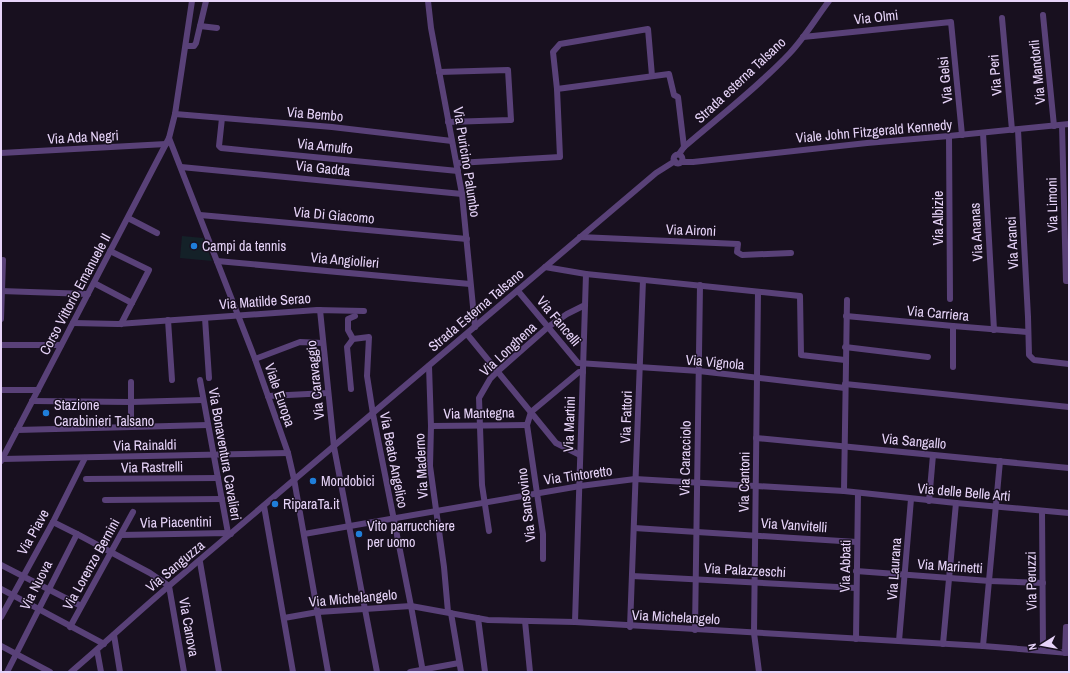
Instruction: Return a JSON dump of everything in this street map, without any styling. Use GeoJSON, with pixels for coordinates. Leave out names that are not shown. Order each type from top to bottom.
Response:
{"type":"FeatureCollection","features":[{"type":"Feature","properties":{"kind":"street","name":"Corso Vittorio Emanuele II"},"geometry":{"type":"LineString","coordinates":[[1,460],[169,138],[175,114],[192,1]]}},
{"type":"Feature","properties":{"kind":"street"},"geometry":{"type":"LineString","coordinates":[[186,46],[194,46],[206,1]]}},
{"type":"Feature","properties":{"kind":"street","name":"Via Puricino Palumbo"},"geometry":{"type":"LineString","coordinates":[[428,1],[431,28],[462,194],[475,327]]}},
{"type":"Feature","properties":{"kind":"street","name":"Strada esterna Talsano"},"geometry":{"type":"LineString","coordinates":[[679,154],[684,147],[768,74],[790,52],[828,1]]}},
{"type":"Feature","properties":{"kind":"street","name":"Via Mandorli"},"geometry":{"type":"LineString","coordinates":[[1043,15],[1054,126]]}},
{"type":"Feature","properties":{"kind":"street","name":"Via Peri"},"geometry":{"type":"LineString","coordinates":[[1002,18],[1015,130]]}},
{"type":"Feature","properties":{"kind":"street","name":"Via Olmi"},"geometry":{"type":"LineString","coordinates":[[803,36],[951,22]]}},
{"type":"Feature","properties":{"kind":"street","name":"Via Gelsi"},"geometry":{"type":"LineString","coordinates":[[951,22],[962,135]]}},
{"type":"Feature","properties":{"kind":"street"},"geometry":{"type":"LineString","coordinates":[[200,26],[217,28]]}},
{"type":"Feature","properties":{"kind":"street"},"geometry":{"type":"LineString","coordinates":[[456,162],[560,157],[557,89],[553,52],[560,44],[648,29],[652,76]]}},
{"type":"Feature","properties":{"kind":"street"},"geometry":{"type":"LineString","coordinates":[[439,72],[508,70],[510,120],[448,122]]}},
{"type":"Feature","properties":{"kind":"street"},"geometry":{"type":"LineString","coordinates":[[557,89],[669,74],[674,95],[678,97],[684,147]]}},
{"type":"Feature","properties":{"kind":"street","name":"Via Bembo"},"geometry":{"type":"LineString","coordinates":[[175,114],[332,127],[452,141]]}},
{"type":"Feature","properties":{"kind":"street","name":"Via Arnulfo"},"geometry":{"type":"LineString","coordinates":[[222,118],[219,146],[221,148],[458,171]]}},
{"type":"Feature","properties":{"kind":"street","name":"Viale John Fitzgerald Kennedy"},"geometry":{"type":"LineString","coordinates":[[682,162],[1066,125]]}},
{"type":"Feature","properties":{"kind":"street","name":"Via Limoni"},"geometry":{"type":"LineString","coordinates":[[1066,125],[1066,281],[1069,281]]}},
{"type":"Feature","properties":{"kind":"street","name":"Via Aranci"},"geometry":{"type":"LineString","coordinates":[[1015,130],[1028,317],[1028,356],[1034,360],[1069,364]]}},
{"type":"Feature","properties":{"kind":"street","name":"Via Ananas"},"geometry":{"type":"LineString","coordinates":[[983,133],[994,330]]}},
{"type":"Feature","properties":{"kind":"street","name":"Via Albizie"},"geometry":{"type":"LineString","coordinates":[[949,136],[950,299]]}},
{"type":"Feature","properties":{"kind":"street","name":"Viale Europa"},"geometry":{"type":"LineString","coordinates":[[169,138],[255,359],[288,453],[294,479],[328,672]]}},
{"type":"Feature","properties":{"kind":"street","name":"Via Ada Negri"},"geometry":{"type":"LineString","coordinates":[[1,153],[166,144]]}},
{"type":"Feature","properties":{"kind":"street"},"geometry":{"type":"LineString","coordinates":[[161,154],[170,152],[177,157]]}},
{"type":"Feature","properties":{"kind":"street"},"geometry":{"type":"LineString","coordinates":[[677,154],[683,157],[682,162],[678,163],[675,161],[674,157],[677,154]]}},
{"type":"Feature","properties":{"kind":"street","name":"Strada Esterna Talsano"},"geometry":{"type":"LineString","coordinates":[[294,479],[334,447],[656,173],[675,161]]}},
{"type":"Feature","properties":{"kind":"street","name":"Via Gadda"},"geometry":{"type":"LineString","coordinates":[[181,167],[462,194]]}},
{"type":"Feature","properties":{"kind":"street","name":"Via Di Giacomo"},"geometry":{"type":"LineString","coordinates":[[200,215],[467,239]]}},
{"type":"Feature","properties":{"kind":"street"},"geometry":{"type":"LineString","coordinates":[[128,218],[157,233]]}},
{"type":"Feature","properties":{"kind":"street","name":"Via Aironi"},"geometry":{"type":"LineString","coordinates":[[580,237],[738,244],[737,252],[742,255],[791,253]]}},
{"type":"Feature","properties":{"kind":"street"},"geometry":{"type":"LineString","coordinates":[[110,251],[150,267],[121,324]]}},
{"type":"Feature","properties":{"kind":"street"},"geometry":{"type":"LineString","coordinates":[[1,320],[3,260]]}},
{"type":"Feature","properties":{"kind":"street","name":"Via Angiolieri"},"geometry":{"type":"LineString","coordinates":[[217,261],[470,284]]}},
{"type":"Feature","properties":{"kind":"street"},"geometry":{"type":"LineString","coordinates":[[545,268],[586,274],[800,296],[801,354],[845,360]]}},
{"type":"Feature","properties":{"kind":"street","name":"Via Martini"},"geometry":{"type":"LineString","coordinates":[[575,622],[586,274]]}},
{"type":"Feature","properties":{"kind":"street","name":"Via Fattori"},"geometry":{"type":"LineString","coordinates":[[630,626],[642,280]]}},
{"type":"Feature","properties":{"kind":"street"},"geometry":{"type":"LineString","coordinates":[[94,283],[132,303]]}},
{"type":"Feature","properties":{"kind":"street","name":"Via Caracciolo"},"geometry":{"type":"LineString","coordinates":[[695,630],[700,285]]}},
{"type":"Feature","properties":{"kind":"street"},"geometry":{"type":"LineString","coordinates":[[2,291],[88,294]]}},
{"type":"Feature","properties":{"kind":"street","name":"Via Fancelli"},"geometry":{"type":"LineString","coordinates":[[518,291],[578,363],[583,364]]}},
{"type":"Feature","properties":{"kind":"street","name":"Via Cantoni"},"geometry":{"type":"LineString","coordinates":[[758,292],[754,633],[759,672]]}},
{"type":"Feature","properties":{"kind":"street"},"geometry":{"type":"LineString","coordinates":[[844,491],[845,347],[847,300]]}},
{"type":"Feature","properties":{"kind":"street","name":"Via Longhena"},"geometry":{"type":"LineString","coordinates":[[489,531],[482,485],[479,398],[490,379],[548,327],[567,314],[585,305]]}},
{"type":"Feature","properties":{"kind":"street","name":"Via Matilde Serao"},"geometry":{"type":"LineString","coordinates":[[73,322],[121,324],[320,310],[364,311]]}},
{"type":"Feature","properties":{"kind":"street","name":"Via Caravaggio"},"geometry":{"type":"LineString","coordinates":[[320,310],[334,447],[350,526],[376,672]]}},
{"type":"Feature","properties":{"kind":"street"},"geometry":{"type":"LineString","coordinates":[[351,389],[347,347],[353,339],[348,330],[348,319],[355,316]]}},
{"type":"Feature","properties":{"kind":"street","name":"Via Carriera"},"geometry":{"type":"LineString","coordinates":[[846,316],[1027,332]]}},
{"type":"Feature","properties":{"kind":"street","name":"Via Matilde Serao"},"geometry":{"type":"LineString","coordinates":[[205,318],[210,378]]}},
{"type":"Feature","properties":{"kind":"street"},"geometry":{"type":"LineString","coordinates":[[168,320],[172,380]]}},
{"type":"Feature","properties":{"kind":"street"},"geometry":{"type":"LineString","coordinates":[[953,326],[953,367]]}},
{"type":"Feature","properties":{"kind":"street"},"geometry":{"type":"LineString","coordinates":[[467,334],[556,443],[580,455]]}},
{"type":"Feature","properties":{"kind":"street","name":"Via Beato Angelico"},"geometry":{"type":"LineString","coordinates":[[353,339],[369,337],[367,376],[373,414],[411,606],[422,671]]}},
{"type":"Feature","properties":{"kind":"street"},"geometry":{"type":"LineString","coordinates":[[255,359],[300,342],[323,343]]}},
{"type":"Feature","properties":{"kind":"street"},"geometry":{"type":"LineString","coordinates":[[1,344],[61,345]]}},
{"type":"Feature","properties":{"kind":"street"},"geometry":{"type":"LineString","coordinates":[[845,347],[928,357]]}},
{"type":"Feature","properties":{"kind":"street","name":"Via Vignola"},"geometry":{"type":"LineString","coordinates":[[583,364],[699,371],[756,378],[1069,407]]}},
{"type":"Feature","properties":{"kind":"street","name":"Via Maderno"},"geometry":{"type":"LineString","coordinates":[[429,366],[431,426],[430,466],[450,612],[461,672]]}},
{"type":"Feature","properties":{"kind":"street"},"geometry":{"type":"LineString","coordinates":[[527,425],[531,412],[579,372],[583,372]]}},
{"type":"Feature","properties":{"kind":"street","name":"Via Bonaventura Cavalieri"},"geometry":{"type":"LineString","coordinates":[[200,380],[229,533]]}},
{"type":"Feature","properties":{"kind":"street"},"geometry":{"type":"LineString","coordinates":[[131,382],[131,427]]}},
{"type":"Feature","properties":{"kind":"street"},"geometry":{"type":"LineString","coordinates":[[1,390],[38,390]]}},
{"type":"Feature","properties":{"kind":"street"},"geometry":{"type":"LineString","coordinates":[[268,396],[328,393]]}},
{"type":"Feature","properties":{"kind":"street"},"geometry":{"type":"LineString","coordinates":[[32,402],[203,400]]}},
{"type":"Feature","properties":{"kind":"street"},"geometry":{"type":"LineString","coordinates":[[17,430],[208,425]]}},
{"type":"Feature","properties":{"kind":"street","name":"Via Mantegna"},"geometry":{"type":"LineString","coordinates":[[431,426],[527,425]]}},
{"type":"Feature","properties":{"kind":"street","name":"Via Sansovino"},"geometry":{"type":"LineString","coordinates":[[527,425],[543,534],[543,559]]}},
{"type":"Feature","properties":{"kind":"street","name":"Via Sangallo"},"geometry":{"type":"LineString","coordinates":[[756,438],[1069,468]]}},
{"type":"Feature","properties":{"kind":"street","name":"Via Rainaldi"},"geometry":{"type":"LineString","coordinates":[[1,460],[288,453]]}},
{"type":"Feature","properties":{"kind":"street"},"geometry":{"type":"LineString","coordinates":[[929,501],[933,455]]}},
{"type":"Feature","properties":{"kind":"street","name":"Via Piave"},"geometry":{"type":"LineString","coordinates":[[1,617],[53,522],[85,458]]}},
{"type":"Feature","properties":{"kind":"street"},"geometry":{"type":"LineString","coordinates":[[983,646],[1000,461]]}},
{"type":"Feature","properties":{"kind":"street","name":"Via Rastrelli"},"geometry":{"type":"LineString","coordinates":[[86,479],[218,478]]}},
{"type":"Feature","properties":{"kind":"street","name":"Via Sanguzza"},"geometry":{"type":"LineString","coordinates":[[71,672],[169,586],[200,562],[229,533],[264,506],[294,479]]}},
{"type":"Feature","properties":{"kind":"street","name":"Via Tintoretto"},"geometry":{"type":"LineString","coordinates":[[304,534],[537,493],[635,479],[858,493]]}},
{"type":"Feature","properties":{"kind":"street","name":"Via delle Belle Arti"},"geometry":{"type":"LineString","coordinates":[[858,493],[929,501],[1069,513]]}},
{"type":"Feature","properties":{"kind":"street","name":"Via Abbati"},"geometry":{"type":"LineString","coordinates":[[856,639],[858,493]]}},
{"type":"Feature","properties":{"kind":"street"},"geometry":{"type":"LineString","coordinates":[[105,500],[222,499]]}},
{"type":"Feature","properties":{"kind":"street","name":"Via Laurana"},"geometry":{"type":"LineString","coordinates":[[899,641],[906,575],[911,499]]}},
{"type":"Feature","properties":{"kind":"street"},"geometry":{"type":"LineString","coordinates":[[943,644],[956,503]]}},
{"type":"Feature","properties":{"kind":"street"},"geometry":{"type":"LineString","coordinates":[[264,506],[293,672]]}},
{"type":"Feature","properties":{"kind":"street","name":"Via Peruzzi"},"geometry":{"type":"LineString","coordinates":[[1042,511],[1043,650]]}},
{"type":"Feature","properties":{"kind":"street","name":"Via Lorenzo Bernini"},"geometry":{"type":"LineString","coordinates":[[70,626],[112,553],[133,512]]}},
{"type":"Feature","properties":{"kind":"street"},"geometry":{"type":"LineString","coordinates":[[53,522],[150,573],[169,586]]}},
{"type":"Feature","properties":{"kind":"street","name":"Via Vanvitelli"},"geometry":{"type":"LineString","coordinates":[[634,528],[857,542]]}},
{"type":"Feature","properties":{"kind":"street","name":"Via Piacentini"},"geometry":{"type":"LineString","coordinates":[[121,535],[229,533]]}},
{"type":"Feature","properties":{"kind":"street","name":"Via Nuova"},"geometry":{"type":"LineString","coordinates":[[6,672],[77,534]]}},
{"type":"Feature","properties":{"kind":"street"},"geometry":{"type":"LineString","coordinates":[[200,562],[219,672]]}},
{"type":"Feature","properties":{"kind":"street"},"geometry":{"type":"LineString","coordinates":[[1,565],[81,606]]}},
{"type":"Feature","properties":{"kind":"street","name":"Via Marinetti"},"geometry":{"type":"LineString","coordinates":[[856,572],[1043,583]]}},
{"type":"Feature","properties":{"kind":"street","name":"Via Palazzeschi"},"geometry":{"type":"LineString","coordinates":[[632,576],[856,588]]}},
{"type":"Feature","properties":{"kind":"street","name":"Via Canova"},"geometry":{"type":"LineString","coordinates":[[169,586],[184,672]]}},
{"type":"Feature","properties":{"kind":"street"},"geometry":{"type":"LineString","coordinates":[[1,589],[104,644]]}},
{"type":"Feature","properties":{"kind":"street","name":"Via Michelangelo"},"geometry":{"type":"LineString","coordinates":[[284,618],[318,612],[411,606],[478,618],[575,622],[899,641],[1043,650],[1067,653]]}},
{"type":"Feature","properties":{"kind":"street"},"geometry":{"type":"LineString","coordinates":[[478,618],[485,672]]}},
{"type":"Feature","properties":{"kind":"street"},"geometry":{"type":"LineString","coordinates":[[525,621],[530,672]]}},
{"type":"Feature","properties":{"kind":"street"},"geometry":{"type":"LineString","coordinates":[[1067,653],[1066,627],[1069,627]]}},
{"type":"Feature","properties":{"kind":"street"},"geometry":{"type":"LineString","coordinates":[[114,635],[120,672]]}},
{"type":"Feature","properties":{"kind":"street"},"geometry":{"type":"LineString","coordinates":[[1,646],[50,672]]}},
{"type":"Feature","properties":{"kind":"street"},"geometry":{"type":"LineString","coordinates":[[97,650],[101,672]]}},
{"type":"Feature","properties":{"kind":"street"},"geometry":{"type":"LineString","coordinates":[[410,672],[422,671],[459,662]]}},
{"type":"Feature","properties":{"kind":"shaded area","name":"Campi da tennis"},"geometry":{"type":"Polygon","coordinates":[[[182,236],[203,238],[212,261],[180,258],[182,236]]]}},
{"type":"Feature","properties":{"kind":"place","name":"Campi da tennis"},"geometry":{"type":"Point","coordinates":[194,246]}},
{"type":"Feature","properties":{"kind":"place","name":"Stazione Carabinieri Talsano"},"geometry":{"type":"Point","coordinates":[46,413]}},
{"type":"Feature","properties":{"kind":"place","name":"Mondobici"},"geometry":{"type":"Point","coordinates":[313,481]}},
{"type":"Feature","properties":{"kind":"place","name":"RiparaTa.it"},"geometry":{"type":"Point","coordinates":[275,504]}},
{"type":"Feature","properties":{"kind":"place","name":"Vito parrucchiere per uomo"},"geometry":{"type":"Point","coordinates":[359,534]}}]}
